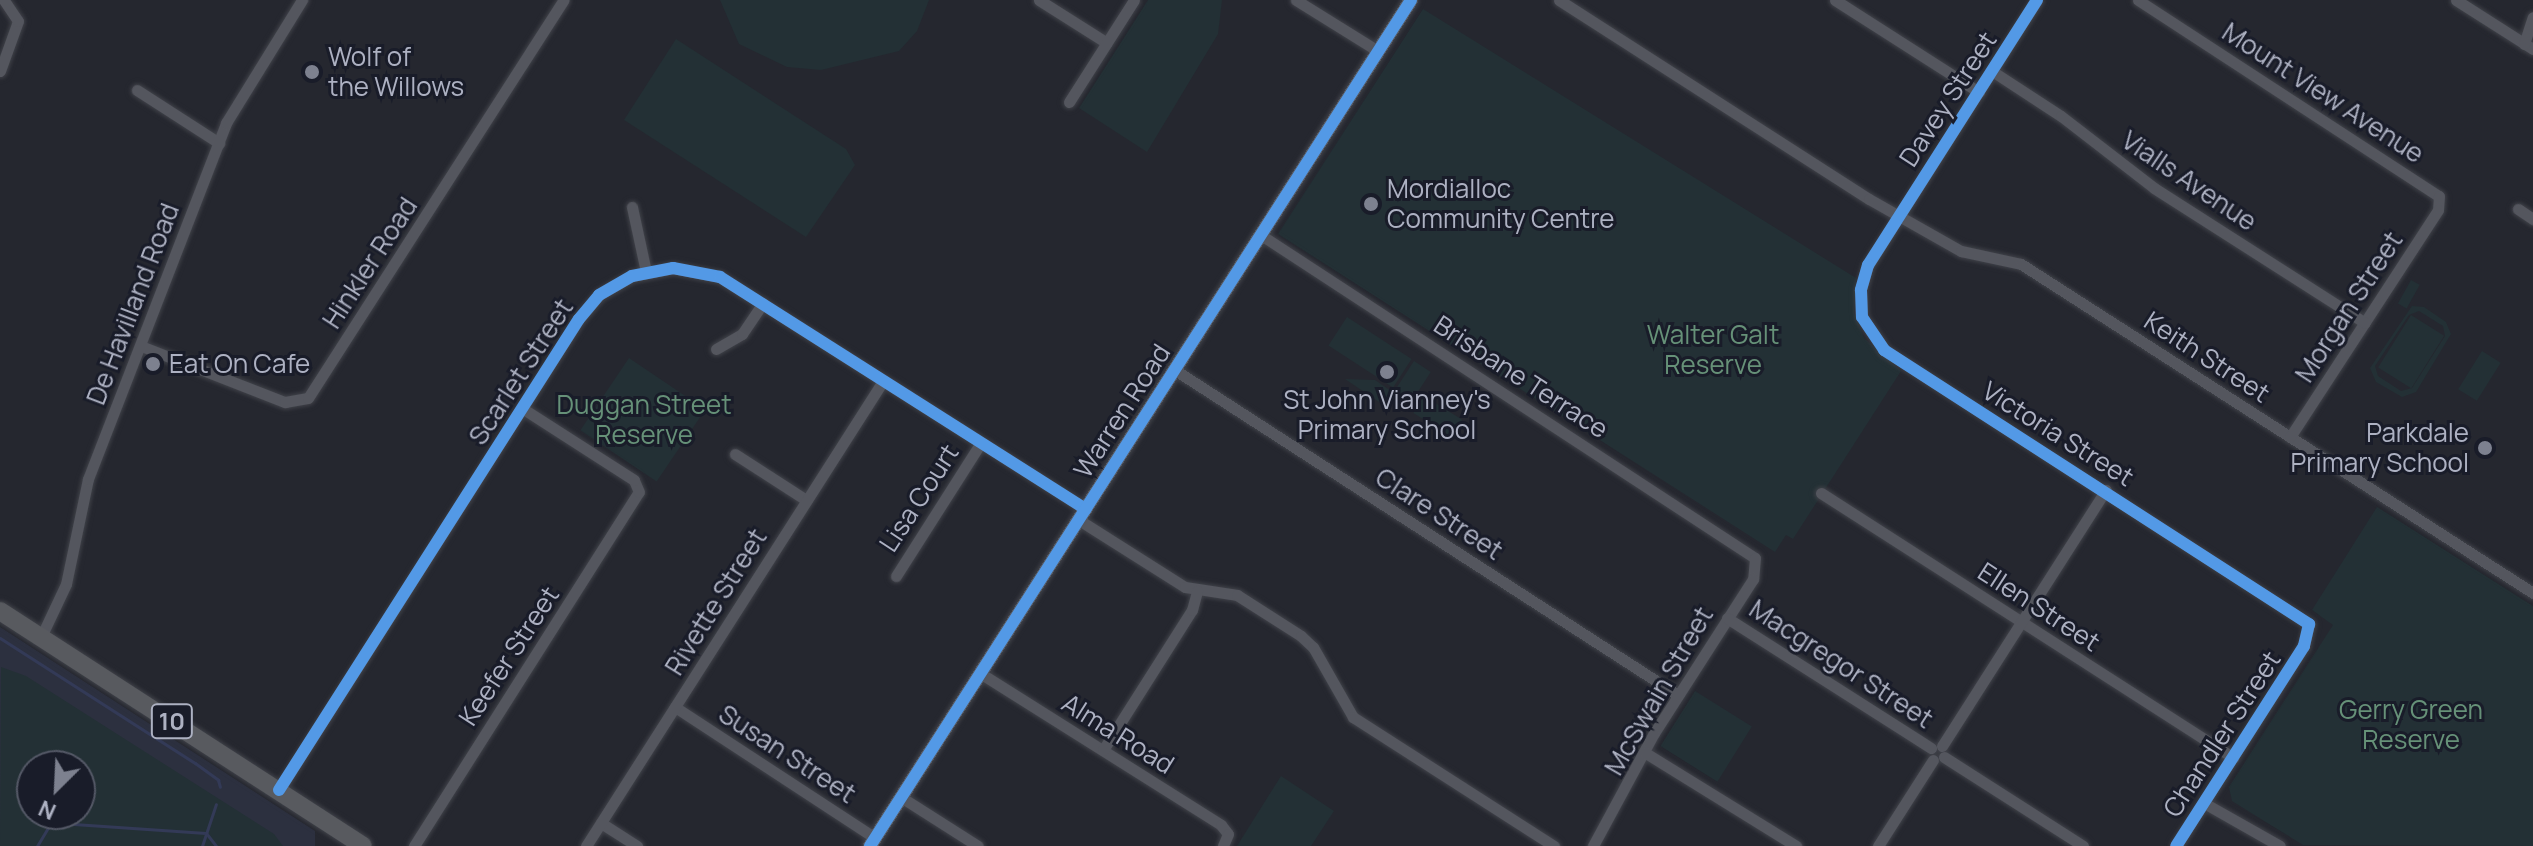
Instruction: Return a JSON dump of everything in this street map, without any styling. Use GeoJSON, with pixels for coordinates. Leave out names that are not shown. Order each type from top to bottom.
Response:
{"type":"FeatureCollection","features":[{"type":"Feature","properties":{"kind":"highway","name":"10"},"geometry":{"type":"LineString","coordinates":[[0,611],[363,846]]}},
{"type":"Feature","properties":{"kind":"street","name":"De Havilland Road"},"geometry":{"type":"LineString","coordinates":[[41,637],[66,584],[81,499],[230,115],[302,0]]}},
{"type":"Feature","properties":{"kind":"street","name":"Hinkler Road"},"geometry":{"type":"LineString","coordinates":[[141,346],[285,402],[308,398],[564,0]]}},
{"type":"Feature","properties":{"kind":"street"},"geometry":{"type":"LineString","coordinates":[[1039,0],[1107,43]]}},
{"type":"Feature","properties":{"kind":"street"},"geometry":{"type":"LineString","coordinates":[[1069,102],[1134,0]]}},
{"type":"Feature","properties":{"kind":"street"},"geometry":{"type":"LineString","coordinates":[[1296,0],[1378,51]]}},
{"type":"Feature","properties":{"kind":"street","name":"Warren Road"},"geometry":{"type":"LineString","coordinates":[[872,842],[1411,0]]}},
{"type":"Feature","properties":{"kind":"street","name":"Keith Street"},"geometry":{"type":"LineString","coordinates":[[1559,0],[1869,199],[1966,253],[2021,264],[2533,593]]}},
{"type":"Feature","properties":{"kind":"street"},"geometry":{"type":"LineString","coordinates":[[1835,0],[1979,92]]}},
{"type":"Feature","properties":{"kind":"street","name":"Davey Street"},"geometry":{"type":"LineString","coordinates":[[1900,216],[2037,0]]}},
{"type":"Feature","properties":{"kind":"street","name":"Mount View Avenue"},"geometry":{"type":"LineString","coordinates":[[2138,0],[2427,185],[2441,200]]}},
{"type":"Feature","properties":{"kind":"street"},"geometry":{"type":"LineString","coordinates":[[2456,0],[2529,46],[2533,17]]}},
{"type":"Feature","properties":{"kind":"street"},"geometry":{"type":"LineString","coordinates":[[0,71],[18,21],[7,2]]}},
{"type":"Feature","properties":{"kind":"street","name":"Vialls Avenue"},"geometry":{"type":"LineString","coordinates":[[1992,71],[2061,116],[2154,188],[2365,323]]}},
{"type":"Feature","properties":{"kind":"street"},"geometry":{"type":"LineString","coordinates":[[137,90],[219,143]]}},
{"type":"Feature","properties":{"kind":"street","name":"Morgan Street"},"geometry":{"type":"LineString","coordinates":[[2290,437],[2441,200]]}},
{"type":"Feature","properties":{"kind":"street"},"geometry":{"type":"LineString","coordinates":[[632,207],[646,272]]}},
{"type":"Feature","properties":{"kind":"street"},"geometry":{"type":"LineString","coordinates":[[2518,209],[2533,219]]}},
{"type":"Feature","properties":{"kind":"street","name":"Victoria Street"},"geometry":{"type":"LineString","coordinates":[[1900,216],[1868,265],[1861,290],[1862,317],[1875,342],[2301,617],[2311,628],[2304,646]]}},
{"type":"Feature","properties":{"kind":"street","name":"Brisbane Terrace"},"geometry":{"type":"LineString","coordinates":[[1261,235],[1755,558]]}},
{"type":"Feature","properties":{"kind":"street","name":"Scarlet Street"},"geometry":{"type":"LineString","coordinates":[[279,790],[591,304],[620,281],[646,272],[698,270],[763,303],[1049,488],[1082,514],[1197,591]]}},
{"type":"Feature","properties":{"kind":"street"},"geometry":{"type":"LineString","coordinates":[[716,349],[742,334],[763,303]]}},
{"type":"Feature","properties":{"kind":"street","name":"Clare Street"},"geometry":{"type":"LineString","coordinates":[[1175,370],[1678,695]]}},
{"type":"Feature","properties":{"kind":"street","name":"Rivette Street"},"geometry":{"type":"LineString","coordinates":[[586,846],[883,381]]}},
{"type":"Feature","properties":{"kind":"street","name":"Keefer Street"},"geometry":{"type":"LineString","coordinates":[[414,846],[639,489],[634,480],[522,408]]}},
{"type":"Feature","properties":{"kind":"street","name":"Lisa Court"},"geometry":{"type":"LineString","coordinates":[[896,576],[980,444]]}},
{"type":"Feature","properties":{"kind":"street"},"geometry":{"type":"LineString","coordinates":[[735,454],[806,500]]}},
{"type":"Feature","properties":{"kind":"street"},"geometry":{"type":"LineString","coordinates":[[1878,846],[2106,490]]}},
{"type":"Feature","properties":{"kind":"street","name":"Ellen Street"},"geometry":{"type":"LineString","coordinates":[[1821,493],[2233,758]]}},
{"type":"Feature","properties":{"kind":"street","name":"McSwain Street"},"geometry":{"type":"LineString","coordinates":[[1593,846],[1678,695],[1756,573],[1755,558]]}},
{"type":"Feature","properties":{"kind":"street"},"geometry":{"type":"LineString","coordinates":[[1103,750],[1192,610],[1197,591],[1239,596],[1313,647],[1349,714],[1554,846]]}},
{"type":"Feature","properties":{"kind":"street","name":"Macgregor Street"},"geometry":{"type":"LineString","coordinates":[[1727,618],[2083,846]]}},
{"type":"Feature","properties":{"kind":"street","name":"Chandler Street"},"geometry":{"type":"LineString","coordinates":[[2176,846],[2304,646]]}},
{"type":"Feature","properties":{"kind":"street","name":"Alma Road"},"geometry":{"type":"LineString","coordinates":[[980,673],[1103,750],[1226,840]]}},
{"type":"Feature","properties":{"kind":"street","name":"Susan Street"},"geometry":{"type":"LineString","coordinates":[[675,707],[872,842]]}},
{"type":"Feature","properties":{"kind":"street"},"geometry":{"type":"LineString","coordinates":[[1644,752],[1796,846]]}},
{"type":"Feature","properties":{"kind":"street"},"geometry":{"type":"LineString","coordinates":[[901,797],[978,846]]}},
{"type":"Feature","properties":{"kind":"street"},"geometry":{"type":"LineString","coordinates":[[2207,798],[2280,846]]}},
{"type":"Feature","properties":{"kind":"street"},"geometry":{"type":"LineString","coordinates":[[601,823],[637,846]]}},
{"type":"Feature","properties":{"kind":"shaded area"},"geometry":{"type":"Polygon","coordinates":[[[0,627],[315,831],[315,846],[0,846],[0,627]]]}},
{"type":"Feature","properties":{"kind":"green space"},"geometry":{"type":"Polygon","coordinates":[[[720,0],[929,0],[917,31],[899,51],[821,70],[787,67],[739,44],[720,0]]]}},
{"type":"Feature","properties":{"kind":"green space"},"geometry":{"type":"Polygon","coordinates":[[[1148,0],[1222,0],[1218,34],[1147,152],[1079,108],[1148,0]]]}},
{"type":"Feature","properties":{"kind":"green space","name":"Walter Galt Reserve"},"geometry":{"type":"Polygon","coordinates":[[[1423,9],[1856,278],[1854,313],[1864,338],[1901,371],[1793,539],[1786,535],[1775,552],[1278,234],[1423,9]]]}},
{"type":"Feature","properties":{"kind":"green space"},"geometry":{"type":"Polygon","coordinates":[[[676,39],[846,149],[855,165],[806,237],[624,120],[676,39]]]}},
{"type":"Feature","properties":{"kind":"green space"},"geometry":{"type":"Polygon","coordinates":[[[2411,280],[2420,285],[2407,308],[2398,304],[2411,280]]]}},
{"type":"Feature","properties":{"kind":"green space"},"geometry":{"type":"Polygon","coordinates":[[[2412,306],[2424,307],[2446,322],[2451,334],[2416,392],[2402,397],[2376,382],[2370,368],[2412,306]],[[2419,311],[2409,315],[2375,366],[2378,376],[2401,391],[2412,388],[2445,336],[2443,326],[2419,311]]]}},
{"type":"Feature","properties":{"kind":"green space"},"geometry":{"type":"Polygon","coordinates":[[[2411,315],[2444,336],[2411,388],[2378,368],[2411,315]]]}},
{"type":"Feature","properties":{"kind":"green space"},"geometry":{"type":"Polygon","coordinates":[[[1347,317],[1412,359],[1393,387],[1328,346],[1347,317]]]}},
{"type":"Feature","properties":{"kind":"green space"},"geometry":{"type":"Polygon","coordinates":[[[2482,351],[2501,363],[2477,401],[2458,389],[2482,351]]]}},
{"type":"Feature","properties":{"kind":"green space","name":"Duggan Street Reserve"},"geometry":{"type":"Polygon","coordinates":[[[629,358],[705,409],[657,482],[580,430],[629,358]]]}},
{"type":"Feature","properties":{"kind":"green space"},"geometry":{"type":"Polygon","coordinates":[[[1414,361],[1431,372],[1407,408],[1391,397],[1414,361]]]}},
{"type":"Feature","properties":{"kind":"green space"},"geometry":{"type":"Polygon","coordinates":[[[1345,379],[1375,380],[1391,391],[1382,404],[1345,379]]]}},
{"type":"Feature","properties":{"kind":"green space"},"geometry":{"type":"Polygon","coordinates":[[[1424,396],[1462,420],[1452,437],[1413,413],[1424,396]]]}},
{"type":"Feature","properties":{"kind":"green space","name":"Gerry Green Reserve"},"geometry":{"type":"Polygon","coordinates":[[[2377,507],[2533,606],[2533,846],[2303,845],[2232,801],[2229,787],[2333,625],[2312,610],[2377,507]]]}},
{"type":"Feature","properties":{"kind":"green space"},"geometry":{"type":"Polygon","coordinates":[[[1,667],[26,676],[274,834],[283,846],[0,846],[1,667]]]}},
{"type":"Feature","properties":{"kind":"green space"},"geometry":{"type":"Polygon","coordinates":[[[1695,691],[1752,727],[1717,782],[1661,746],[1695,691]]]}},
{"type":"Feature","properties":{"kind":"green space"},"geometry":{"type":"Polygon","coordinates":[[[1281,776],[1334,811],[1311,846],[1237,846],[1281,776]]]}},
{"type":"Feature","properties":{"kind":"waterway"},"geometry":{"type":"LineString","coordinates":[[0,638],[195,763],[218,780],[220,787]]}},
{"type":"Feature","properties":{"kind":"waterway"},"geometry":{"type":"LineString","coordinates":[[202,846],[216,804]]}},
{"type":"Feature","properties":{"kind":"waterway"},"geometry":{"type":"LineString","coordinates":[[37,846],[49,826],[59,823],[206,833],[216,846]]}},
{"type":"Feature","properties":{"kind":"cycle path"},"geometry":{"type":"LineString","coordinates":[[870,846],[1411,0]]}},
{"type":"Feature","properties":{"kind":"cycle path"},"geometry":{"type":"LineString","coordinates":[[2037,0],[1868,265],[1861,290],[1862,317],[1884,350],[2309,624],[2304,646],[2176,846]]}},
{"type":"Feature","properties":{"kind":"cycle path"},"geometry":{"type":"LineString","coordinates":[[279,790],[579,319],[599,295],[632,276],[673,268],[720,277],[1086,509]]}},
{"type":"Feature","properties":{"kind":"place","name":"Wolf of the Willows"},"geometry":{"type":"Point","coordinates":[312,72]}},
{"type":"Feature","properties":{"kind":"place","name":"Mordialloc Community Centre"},"geometry":{"type":"Point","coordinates":[1371,204]}},
{"type":"Feature","properties":{"kind":"place","name":"Eat On Cafe"},"geometry":{"type":"Point","coordinates":[153,364]}},
{"type":"Feature","properties":{"kind":"place","name":"St John Vianney's Primary School"},"geometry":{"type":"Point","coordinates":[1387,372]}},
{"type":"Feature","properties":{"kind":"place","name":"Parkdale Primary School"},"geometry":{"type":"Point","coordinates":[2485,448]}}]}
